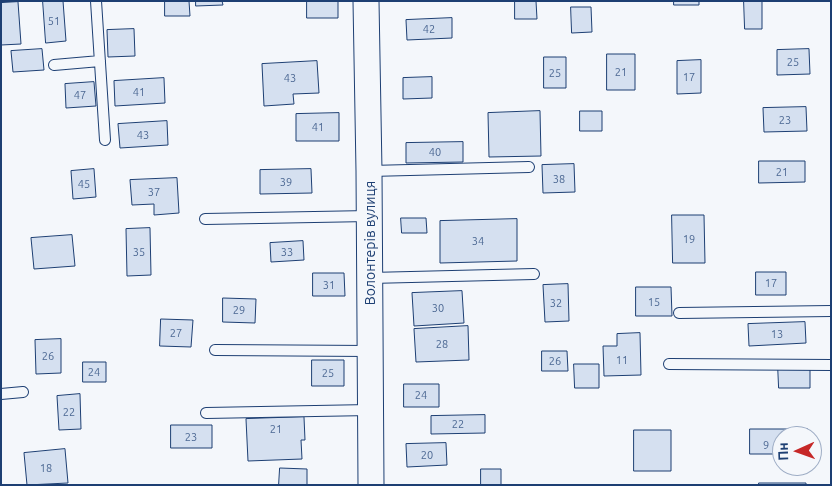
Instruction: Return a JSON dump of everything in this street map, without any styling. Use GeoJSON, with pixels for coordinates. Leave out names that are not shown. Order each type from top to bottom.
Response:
{"type":"FeatureCollection","features":[{"type":"Feature","properties":{"kind":"street","name":"Волонтерів вулиця"},"geometry":{"type":"LineString","coordinates":[[366,1],[370,216],[371,485]]}},
{"type":"Feature","properties":{"kind":"lane"},"geometry":{"type":"LineString","coordinates":[[96,1],[105,140]]}},
{"type":"Feature","properties":{"kind":"lane"},"geometry":{"type":"LineString","coordinates":[[54,64],[100,62]]}},
{"type":"Feature","properties":{"kind":"lane"},"geometry":{"type":"LineString","coordinates":[[369,171],[529,167]]}},
{"type":"Feature","properties":{"kind":"lane"},"geometry":{"type":"LineString","coordinates":[[206,219],[370,216]]}},
{"type":"Feature","properties":{"kind":"lane"},"geometry":{"type":"LineString","coordinates":[[370,278],[534,274]]}},
{"type":"Feature","properties":{"kind":"lane"},"geometry":{"type":"LineString","coordinates":[[679,313],[831,311]]}},
{"type":"Feature","properties":{"kind":"lane"},"geometry":{"type":"LineString","coordinates":[[215,350],[370,351]]}},
{"type":"Feature","properties":{"kind":"lane"},"geometry":{"type":"LineString","coordinates":[[669,364],[831,365]]}},
{"type":"Feature","properties":{"kind":"lane"},"geometry":{"type":"LineString","coordinates":[[1,394],[23,392]]}},
{"type":"Feature","properties":{"kind":"lane"},"geometry":{"type":"LineString","coordinates":[[206,413],[370,410]]}},
{"type":"Feature","properties":{"kind":"building"},"geometry":{"type":"Polygon","coordinates":[[[43,1],[63,1],[66,41],[46,43],[43,1]]]}},
{"type":"Feature","properties":{"kind":"building"},"geometry":{"type":"Polygon","coordinates":[[[165,1],[189,1],[190,16],[165,16],[165,1]]]}},
{"type":"Feature","properties":{"kind":"building"},"geometry":{"type":"Polygon","coordinates":[[[196,1],[222,1],[223,5],[196,6],[196,1]]]}},
{"type":"Feature","properties":{"kind":"building"},"geometry":{"type":"Polygon","coordinates":[[[307,1],[338,1],[338,18],[307,18],[307,1]]]}},
{"type":"Feature","properties":{"kind":"building"},"geometry":{"type":"Polygon","coordinates":[[[515,1],[536,1],[537,19],[515,19],[515,1]]]}},
{"type":"Feature","properties":{"kind":"building"},"geometry":{"type":"Polygon","coordinates":[[[674,1],[699,1],[699,5],[674,5],[674,1]]]}},
{"type":"Feature","properties":{"kind":"building"},"geometry":{"type":"Polygon","coordinates":[[[744,1],[762,1],[762,29],[745,29],[744,1]]]}},
{"type":"Feature","properties":{"kind":"building"},"geometry":{"type":"Polygon","coordinates":[[[18,2],[21,44],[1,45],[1,3],[18,2]]]}},
{"type":"Feature","properties":{"kind":"building"},"geometry":{"type":"Polygon","coordinates":[[[571,7],[591,7],[592,32],[572,33],[571,7]]]}},
{"type":"Feature","properties":{"kind":"building"},"geometry":{"type":"Polygon","coordinates":[[[452,18],[452,38],[407,40],[406,20],[452,18]]]}},
{"type":"Feature","properties":{"kind":"building"},"geometry":{"type":"Polygon","coordinates":[[[134,29],[135,56],[108,57],[107,30],[134,29]]]}},
{"type":"Feature","properties":{"kind":"building"},"geometry":{"type":"Polygon","coordinates":[[[42,49],[44,70],[13,72],[11,51],[42,49]]]}},
{"type":"Feature","properties":{"kind":"building"},"geometry":{"type":"Polygon","coordinates":[[[809,49],[810,74],[777,75],[777,50],[809,49]]]}},
{"type":"Feature","properties":{"kind":"building"},"geometry":{"type":"Polygon","coordinates":[[[607,54],[635,54],[635,90],[607,90],[607,54]]]}},
{"type":"Feature","properties":{"kind":"building"},"geometry":{"type":"Polygon","coordinates":[[[544,57],[566,57],[566,88],[544,88],[544,57]]]}},
{"type":"Feature","properties":{"kind":"building"},"geometry":{"type":"Polygon","coordinates":[[[701,60],[701,93],[677,94],[677,61],[701,60]]]}},
{"type":"Feature","properties":{"kind":"building"},"geometry":{"type":"Polygon","coordinates":[[[317,61],[319,93],[293,94],[294,104],[264,106],[262,64],[317,61]]]}},
{"type":"Feature","properties":{"kind":"building"},"geometry":{"type":"Polygon","coordinates":[[[432,77],[432,98],[403,99],[403,78],[432,77]]]}},
{"type":"Feature","properties":{"kind":"building"},"geometry":{"type":"Polygon","coordinates":[[[164,78],[165,103],[115,106],[114,81],[164,78]]]}},
{"type":"Feature","properties":{"kind":"building"},"geometry":{"type":"Polygon","coordinates":[[[94,82],[96,106],[66,108],[65,84],[94,82]]]}},
{"type":"Feature","properties":{"kind":"building"},"geometry":{"type":"Polygon","coordinates":[[[806,107],[807,131],[764,132],[763,108],[806,107]]]}},
{"type":"Feature","properties":{"kind":"building"},"geometry":{"type":"Polygon","coordinates":[[[540,111],[541,156],[489,157],[488,113],[540,111]]]}},
{"type":"Feature","properties":{"kind":"building"},"geometry":{"type":"Polygon","coordinates":[[[580,111],[602,111],[602,131],[580,131],[580,111]]]}},
{"type":"Feature","properties":{"kind":"building"},"geometry":{"type":"Polygon","coordinates":[[[339,113],[339,141],[296,141],[296,114],[339,113]]]}},
{"type":"Feature","properties":{"kind":"building"},"geometry":{"type":"Polygon","coordinates":[[[167,121],[168,145],[120,148],[118,124],[167,121]]]}},
{"type":"Feature","properties":{"kind":"building"},"geometry":{"type":"Polygon","coordinates":[[[463,142],[463,162],[406,163],[406,143],[463,142]]]}},
{"type":"Feature","properties":{"kind":"building"},"geometry":{"type":"Polygon","coordinates":[[[759,161],[805,161],[805,182],[759,183],[759,161]]]}},
{"type":"Feature","properties":{"kind":"building"},"geometry":{"type":"Polygon","coordinates":[[[574,164],[575,192],[543,193],[542,165],[574,164]]]}},
{"type":"Feature","properties":{"kind":"building"},"geometry":{"type":"Polygon","coordinates":[[[94,169],[96,197],[73,199],[71,171],[94,169]]]}},
{"type":"Feature","properties":{"kind":"building"},"geometry":{"type":"Polygon","coordinates":[[[311,169],[312,193],[260,194],[260,170],[311,169]]]}},
{"type":"Feature","properties":{"kind":"building"},"geometry":{"type":"Polygon","coordinates":[[[177,178],[179,213],[154,215],[154,204],[132,205],[130,180],[177,178]]]}},
{"type":"Feature","properties":{"kind":"building"},"geometry":{"type":"Polygon","coordinates":[[[672,215],[704,215],[705,263],[673,263],[672,215]]]}},
{"type":"Feature","properties":{"kind":"building"},"geometry":{"type":"Polygon","coordinates":[[[401,218],[426,218],[427,233],[402,233],[401,218]]]}},
{"type":"Feature","properties":{"kind":"building"},"geometry":{"type":"Polygon","coordinates":[[[517,219],[517,261],[440,263],[440,221],[517,219]]]}},
{"type":"Feature","properties":{"kind":"building"},"geometry":{"type":"Polygon","coordinates":[[[150,228],[151,275],[127,276],[126,229],[150,228]]]}},
{"type":"Feature","properties":{"kind":"building"},"geometry":{"type":"Polygon","coordinates":[[[72,235],[75,266],[34,269],[31,238],[72,235]]]}},
{"type":"Feature","properties":{"kind":"building"},"geometry":{"type":"Polygon","coordinates":[[[303,241],[304,260],[271,262],[270,243],[303,241]]]}},
{"type":"Feature","properties":{"kind":"building"},"geometry":{"type":"Polygon","coordinates":[[[756,272],[786,272],[786,295],[756,295],[756,272]]]}},
{"type":"Feature","properties":{"kind":"building"},"geometry":{"type":"Polygon","coordinates":[[[313,273],[344,273],[345,296],[313,296],[313,273]]]}},
{"type":"Feature","properties":{"kind":"building"},"geometry":{"type":"Polygon","coordinates":[[[568,284],[569,321],[545,322],[543,285],[568,284]]]}},
{"type":"Feature","properties":{"kind":"building"},"geometry":{"type":"Polygon","coordinates":[[[636,287],[671,287],[672,316],[636,316],[636,287]]]}},
{"type":"Feature","properties":{"kind":"building"},"geometry":{"type":"Polygon","coordinates":[[[462,291],[464,323],[414,326],[412,293],[462,291]]]}},
{"type":"Feature","properties":{"kind":"building"},"geometry":{"type":"Polygon","coordinates":[[[223,298],[256,299],[255,323],[223,322],[223,298]]]}},
{"type":"Feature","properties":{"kind":"building"},"geometry":{"type":"Polygon","coordinates":[[[161,319],[193,320],[191,347],[160,346],[161,319]]]}},
{"type":"Feature","properties":{"kind":"building"},"geometry":{"type":"Polygon","coordinates":[[[805,322],[806,343],[749,346],[748,324],[805,322]]]}},
{"type":"Feature","properties":{"kind":"building"},"geometry":{"type":"Polygon","coordinates":[[[468,326],[469,360],[416,362],[414,329],[468,326]]]}},
{"type":"Feature","properties":{"kind":"building"},"geometry":{"type":"Polygon","coordinates":[[[640,333],[641,375],[604,376],[603,346],[617,346],[617,334],[640,333]]]}},
{"type":"Feature","properties":{"kind":"building"},"geometry":{"type":"Polygon","coordinates":[[[61,339],[61,373],[36,374],[35,340],[61,339]]]}},
{"type":"Feature","properties":{"kind":"building"},"geometry":{"type":"Polygon","coordinates":[[[542,351],[567,351],[568,371],[542,371],[542,351]]]}},
{"type":"Feature","properties":{"kind":"building"},"geometry":{"type":"Polygon","coordinates":[[[312,360],[344,360],[344,386],[312,386],[312,360]]]}},
{"type":"Feature","properties":{"kind":"building"},"geometry":{"type":"Polygon","coordinates":[[[83,362],[106,362],[106,382],[83,382],[83,362]]]}},
{"type":"Feature","properties":{"kind":"building"},"geometry":{"type":"Polygon","coordinates":[[[574,364],[599,364],[599,388],[575,388],[574,364]]]}},
{"type":"Feature","properties":{"kind":"building"},"geometry":{"type":"Polygon","coordinates":[[[778,365],[810,365],[810,388],[779,388],[778,365]]]}},
{"type":"Feature","properties":{"kind":"building"},"geometry":{"type":"Polygon","coordinates":[[[404,384],[439,384],[439,407],[404,407],[404,384]]]}},
{"type":"Feature","properties":{"kind":"building"},"geometry":{"type":"Polygon","coordinates":[[[80,394],[81,429],[59,430],[57,396],[80,394]]]}},
{"type":"Feature","properties":{"kind":"building"},"geometry":{"type":"Polygon","coordinates":[[[485,415],[485,433],[431,434],[431,416],[485,415]]]}},
{"type":"Feature","properties":{"kind":"building"},"geometry":{"type":"Polygon","coordinates":[[[304,417],[305,440],[301,440],[302,459],[248,461],[246,419],[304,417]]]}},
{"type":"Feature","properties":{"kind":"building"},"geometry":{"type":"Polygon","coordinates":[[[171,425],[212,425],[212,448],[171,448],[171,425]]]}},
{"type":"Feature","properties":{"kind":"building"},"geometry":{"type":"Polygon","coordinates":[[[750,429],[772,429],[772,454],[750,454],[750,429]]]}},
{"type":"Feature","properties":{"kind":"building"},"geometry":{"type":"Polygon","coordinates":[[[634,430],[671,430],[671,471],[634,471],[634,430]]]}},
{"type":"Feature","properties":{"kind":"building"},"geometry":{"type":"Polygon","coordinates":[[[446,443],[447,465],[407,467],[406,444],[446,443]]]}},
{"type":"Feature","properties":{"kind":"building"},"geometry":{"type":"Polygon","coordinates":[[[65,449],[68,483],[27,485],[24,453],[65,449]]]}},
{"type":"Feature","properties":{"kind":"building"},"geometry":{"type":"Polygon","coordinates":[[[280,468],[307,469],[307,485],[279,485],[280,468]]]}},
{"type":"Feature","properties":{"kind":"building"},"geometry":{"type":"Polygon","coordinates":[[[481,469],[501,469],[501,485],[481,485],[481,469]]]}},
{"type":"Feature","properties":{"kind":"building"},"geometry":{"type":"Polygon","coordinates":[[[759,483],[806,483],[806,485],[759,485],[759,483]]]}}]}
